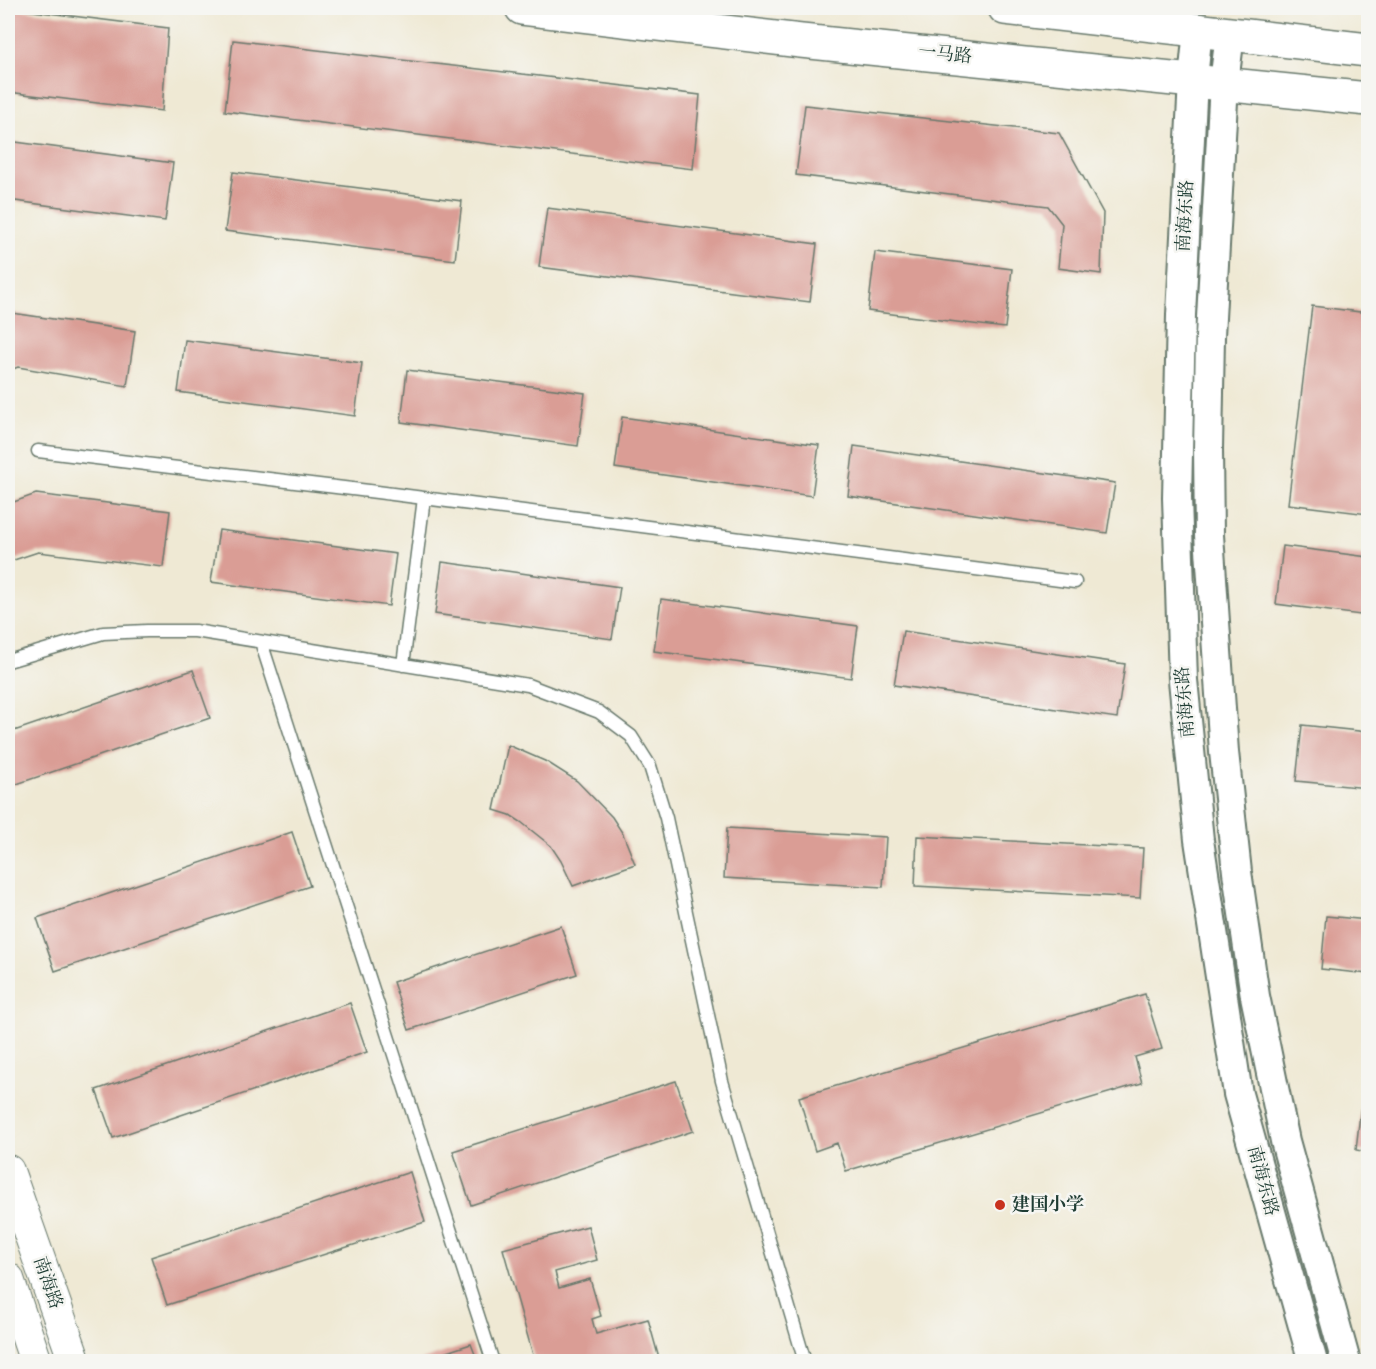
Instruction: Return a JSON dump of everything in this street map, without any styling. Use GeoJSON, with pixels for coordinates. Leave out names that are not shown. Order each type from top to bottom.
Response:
{"type":"FeatureCollection","features":[{"type":"Feature","properties":{"kind":"main road","name":"一马路"},"geometry":{"type":"LineString","coordinates":[[522,8],[801,40],[1368,99]]}},
{"type":"Feature","properties":{"kind":"main road"},"geometry":{"type":"LineString","coordinates":[[1005,8],[1368,50]]}},
{"type":"Feature","properties":{"kind":"main road","name":"南海路"},"geometry":{"type":"LineString","coordinates":[[8,1171],[75,1362]]}},
{"type":"Feature","properties":{"kind":"main road","name":"南海路"},"geometry":{"type":"LineString","coordinates":[[8,1279],[36,1362]]}},
{"type":"Feature","properties":{"kind":"street","name":"南海东路"},"geometry":{"type":"LineString","coordinates":[[1198,29],[1209,81],[1209,535],[1224,752],[1237,872],[1257,1007],[1285,1141],[1346,1362]]}},
{"type":"Feature","properties":{"kind":"street","name":"南海东路"},"geometry":{"type":"LineString","coordinates":[[1230,34],[1209,81],[1181,315],[1177,487],[1183,680],[1199,840],[1238,1094],[1312,1362]]}},
{"type":"Feature","properties":{"kind":"lane"},"geometry":{"type":"LineString","coordinates":[[38,451],[1075,582]]}},
{"type":"Feature","properties":{"kind":"lane"},"geometry":{"type":"LineString","coordinates":[[403,665],[424,498]]}},
{"type":"Feature","properties":{"kind":"lane"},"geometry":{"type":"LineString","coordinates":[[8,661],[103,633],[195,631],[528,685],[599,712],[631,736],[650,766],[666,818],[722,1081],[805,1362]]}},
{"type":"Feature","properties":{"kind":"lane"},"geometry":{"type":"LineString","coordinates":[[261,642],[493,1362]]}},
{"type":"Feature","properties":{"kind":"path"},"geometry":{"type":"LineString","coordinates":[[1345,8],[1368,10]]}},
{"type":"Feature","properties":{"kind":"building"},"geometry":{"type":"Polygon","coordinates":[[[8,8],[168,28],[162,111],[8,92],[8,8]]]}},
{"type":"Feature","properties":{"kind":"building"},"geometry":{"type":"Polygon","coordinates":[[[233,40],[700,95],[693,169],[225,111],[233,40]]]}},
{"type":"Feature","properties":{"kind":"building"},"geometry":{"type":"Polygon","coordinates":[[[805,105],[1059,133],[1103,213],[1101,274],[1058,268],[1062,224],[1048,206],[796,175],[805,105]]]}},
{"type":"Feature","properties":{"kind":"building"},"geometry":{"type":"Polygon","coordinates":[[[8,141],[173,163],[165,221],[8,200],[8,141]]]}},
{"type":"Feature","properties":{"kind":"building"},"geometry":{"type":"Polygon","coordinates":[[[233,172],[462,201],[455,260],[225,231],[233,172]]]}},
{"type":"Feature","properties":{"kind":"building"},"geometry":{"type":"Polygon","coordinates":[[[547,208],[817,244],[810,302],[539,267],[547,208]]]}},
{"type":"Feature","properties":{"kind":"building"},"geometry":{"type":"Polygon","coordinates":[[[875,252],[1012,269],[1005,328],[868,311],[875,252]]]}},
{"type":"Feature","properties":{"kind":"building"},"geometry":{"type":"Polygon","coordinates":[[[1312,306],[1368,313],[1368,514],[1288,504],[1312,306]]]}},
{"type":"Feature","properties":{"kind":"building"},"geometry":{"type":"Polygon","coordinates":[[[12,313],[135,331],[127,386],[18,367],[8,371],[8,315],[12,313]]]}},
{"type":"Feature","properties":{"kind":"building"},"geometry":{"type":"Polygon","coordinates":[[[185,340],[362,363],[355,416],[178,392],[185,340]]]}},
{"type":"Feature","properties":{"kind":"building"},"geometry":{"type":"Polygon","coordinates":[[[407,370],[585,393],[578,446],[401,422],[407,370]]]}},
{"type":"Feature","properties":{"kind":"building"},"geometry":{"type":"Polygon","coordinates":[[[622,417],[819,445],[812,496],[615,468],[622,417]]]}},
{"type":"Feature","properties":{"kind":"building"},"geometry":{"type":"Polygon","coordinates":[[[854,446],[1115,483],[1107,533],[848,496],[854,446]]]}},
{"type":"Feature","properties":{"kind":"building"},"geometry":{"type":"Polygon","coordinates":[[[36,494],[170,511],[163,567],[38,552],[8,562],[8,504],[36,494]]]}},
{"type":"Feature","properties":{"kind":"building"},"geometry":{"type":"Polygon","coordinates":[[[219,530],[396,554],[389,606],[211,582],[219,530]]]}},
{"type":"Feature","properties":{"kind":"building"},"geometry":{"type":"Polygon","coordinates":[[[1283,546],[1368,557],[1368,616],[1276,604],[1283,546]]]}},
{"type":"Feature","properties":{"kind":"building"},"geometry":{"type":"Polygon","coordinates":[[[442,562],[620,587],[612,639],[435,614],[442,562]]]}},
{"type":"Feature","properties":{"kind":"building"},"geometry":{"type":"Polygon","coordinates":[[[661,599],[858,626],[851,678],[654,651],[661,599]]]}},
{"type":"Feature","properties":{"kind":"building"},"geometry":{"type":"Polygon","coordinates":[[[903,631],[1125,664],[1117,718],[894,685],[903,631]]]}},
{"type":"Feature","properties":{"kind":"building"},"geometry":{"type":"Polygon","coordinates":[[[193,670],[210,718],[8,787],[8,733],[193,670]]]}},
{"type":"Feature","properties":{"kind":"building"},"geometry":{"type":"Polygon","coordinates":[[[1302,725],[1368,732],[1368,788],[1296,781],[1302,725]]]}},
{"type":"Feature","properties":{"kind":"building"},"geometry":{"type":"Polygon","coordinates":[[[508,745],[547,762],[577,781],[612,817],[623,834],[635,864],[573,886],[551,846],[510,815],[494,810],[508,745]]]}},
{"type":"Feature","properties":{"kind":"building"},"geometry":{"type":"Polygon","coordinates":[[[727,828],[886,837],[883,887],[724,878],[727,828]]]}},
{"type":"Feature","properties":{"kind":"building"},"geometry":{"type":"Polygon","coordinates":[[[292,832],[310,886],[55,971],[37,918],[292,832]]]}},
{"type":"Feature","properties":{"kind":"building"},"geometry":{"type":"Polygon","coordinates":[[[917,836],[1143,848],[1140,898],[915,886],[917,836]]]}},
{"type":"Feature","properties":{"kind":"building"},"geometry":{"type":"Polygon","coordinates":[[[1326,916],[1368,920],[1368,974],[1321,969],[1326,916]]]}},
{"type":"Feature","properties":{"kind":"building"},"geometry":{"type":"Polygon","coordinates":[[[561,926],[577,974],[409,1030],[393,982],[561,926]]]}},
{"type":"Feature","properties":{"kind":"building"},"geometry":{"type":"Polygon","coordinates":[[[1145,994],[1162,1049],[1135,1057],[1142,1083],[846,1171],[837,1143],[815,1151],[799,1097],[1145,994]]]}},
{"type":"Feature","properties":{"kind":"building"},"geometry":{"type":"Polygon","coordinates":[[[350,1003],[367,1052],[113,1138],[96,1090],[350,1003]]]}},
{"type":"Feature","properties":{"kind":"building"},"geometry":{"type":"Polygon","coordinates":[[[676,1081],[693,1131],[471,1205],[453,1151],[676,1081]]]}},
{"type":"Feature","properties":{"kind":"building"},"geometry":{"type":"Polygon","coordinates":[[[1362,1096],[1368,1096],[1368,1152],[1356,1150],[1362,1096]]]}},
{"type":"Feature","properties":{"kind":"building"},"geometry":{"type":"Polygon","coordinates":[[[410,1172],[425,1222],[167,1305],[151,1257],[410,1172]]]}},
{"type":"Feature","properties":{"kind":"building"},"geometry":{"type":"Polygon","coordinates":[[[588,1226],[597,1260],[555,1272],[559,1288],[590,1279],[601,1316],[592,1319],[596,1334],[648,1319],[660,1362],[535,1362],[503,1249],[588,1226]]]}},
{"type":"Feature","properties":{"kind":"building"},"geometry":{"type":"Polygon","coordinates":[[[471,1344],[478,1362],[419,1362],[419,1361],[471,1344]]]}},
{"type":"Feature","properties":{"kind":"place","name":"建国小学"},"geometry":{"type":"Point","coordinates":[1000,1205]}}]}
